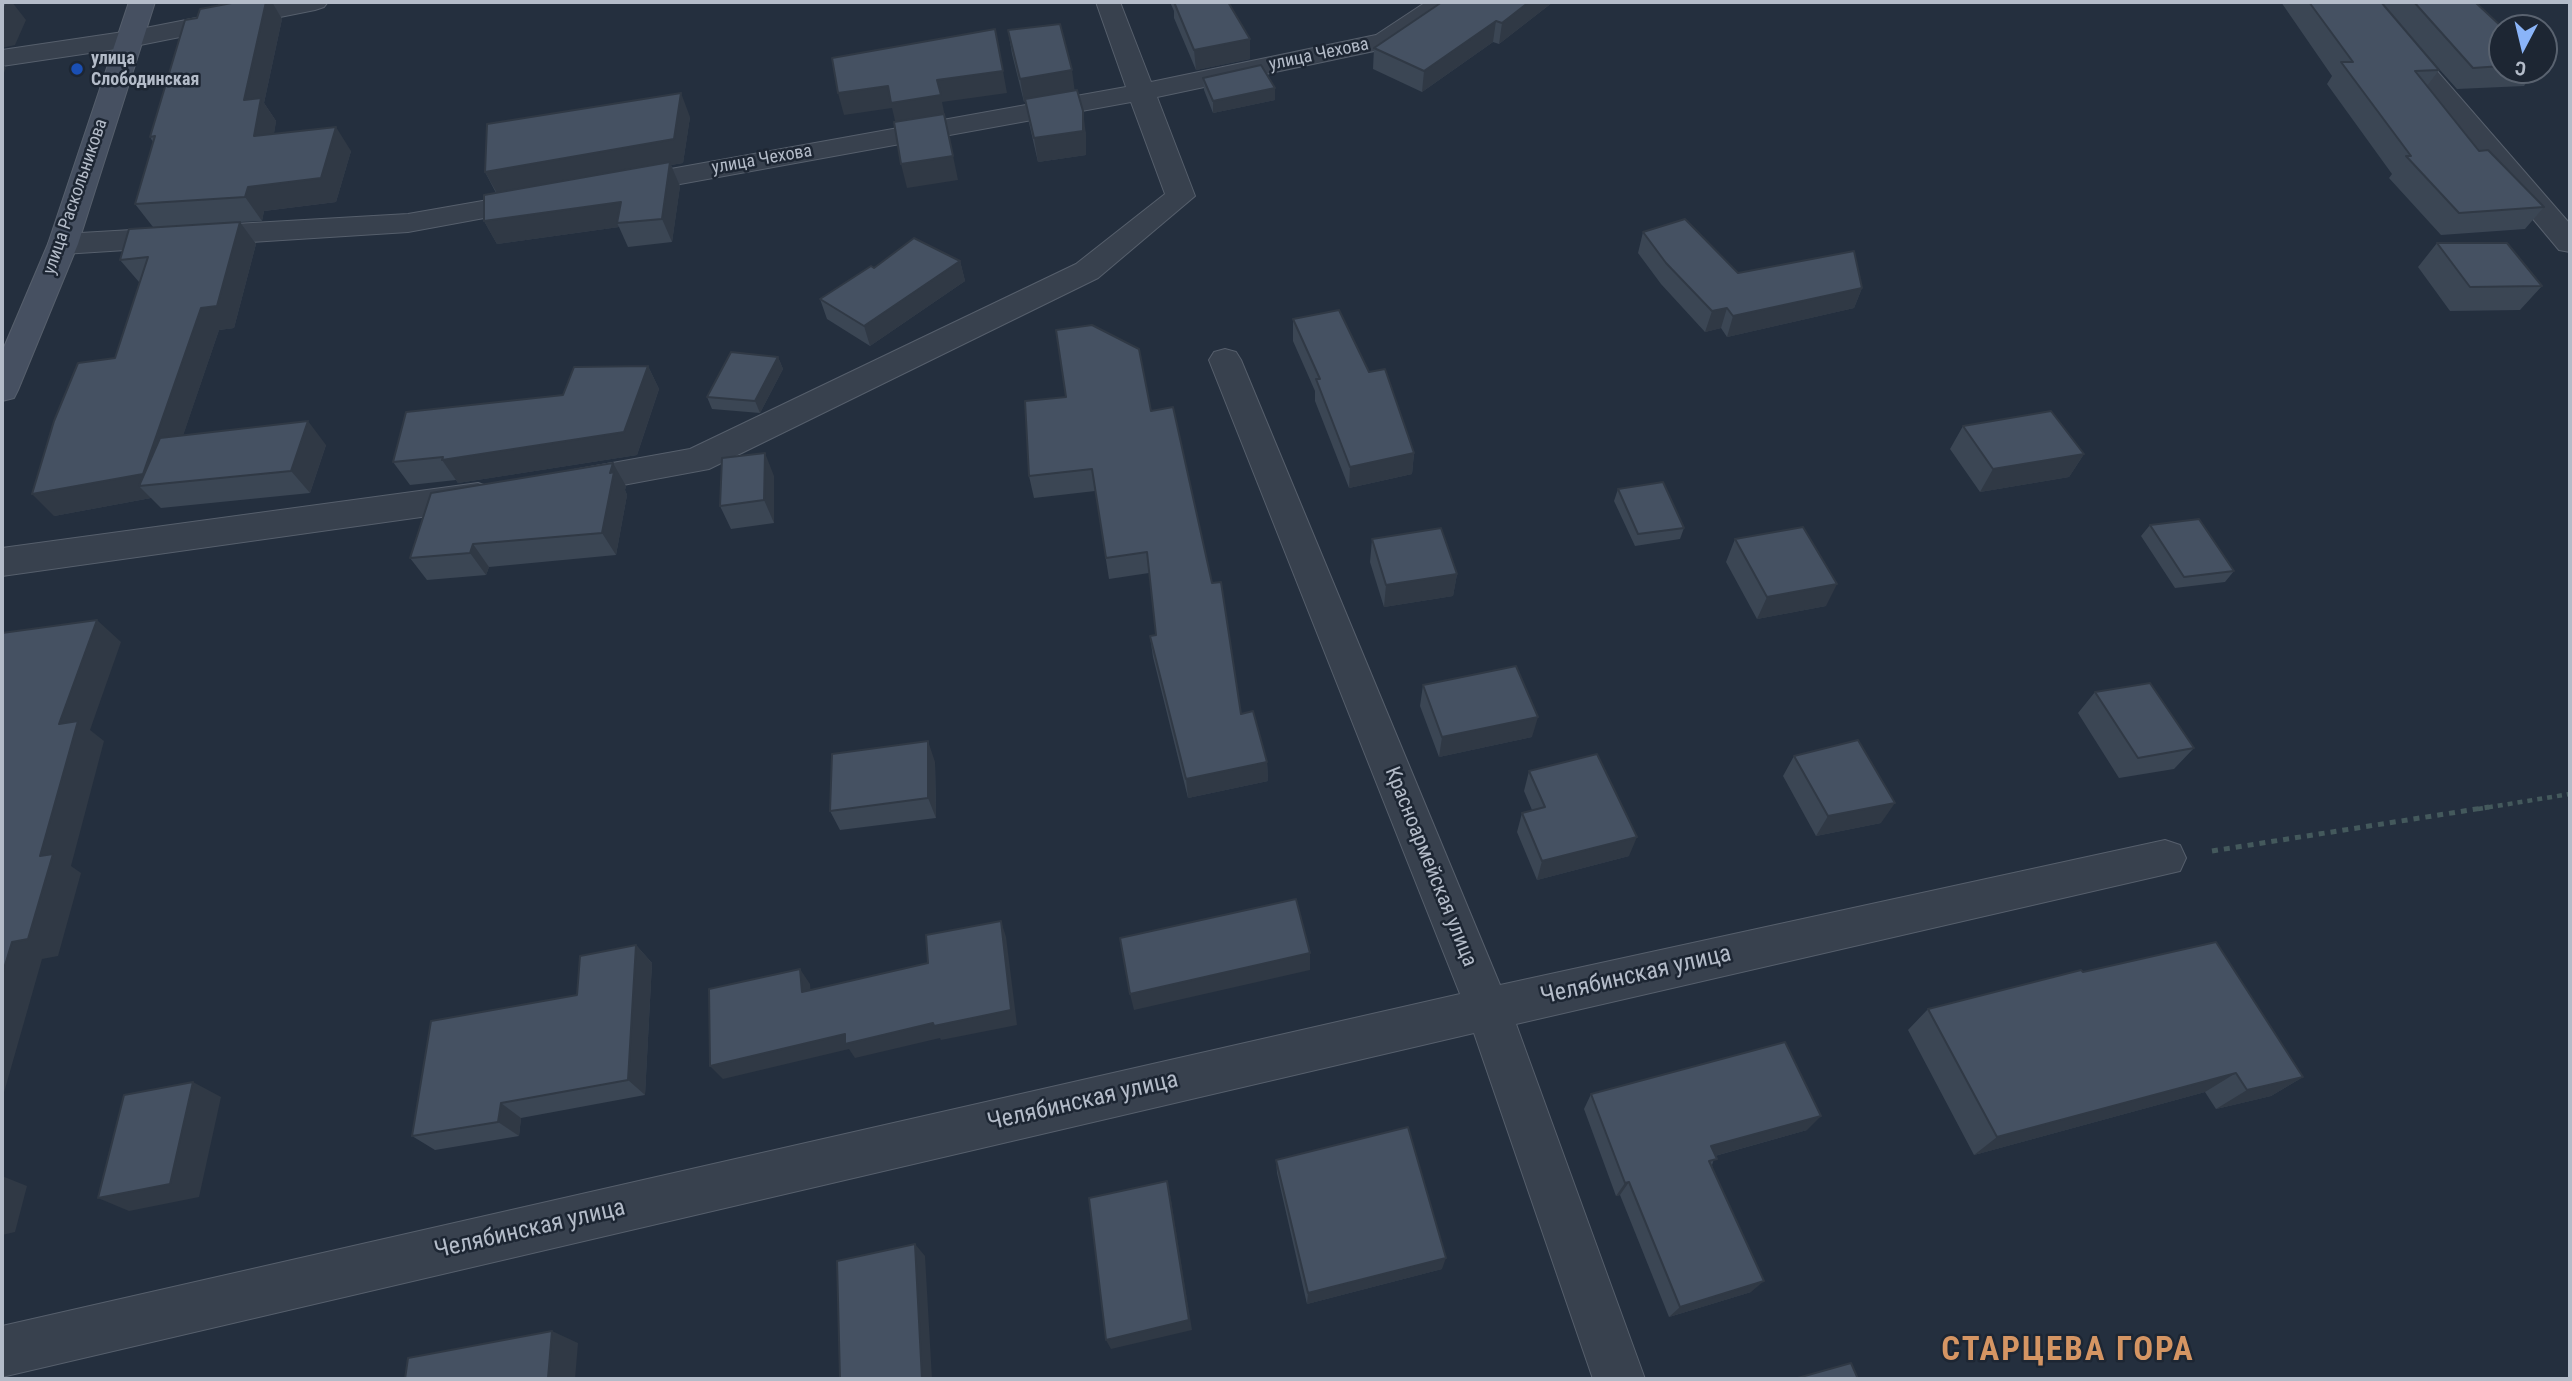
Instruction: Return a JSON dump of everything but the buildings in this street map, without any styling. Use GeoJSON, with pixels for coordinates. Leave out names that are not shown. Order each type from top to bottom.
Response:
{"type":"FeatureCollection","features":[{"type":"Feature","properties":{"kind":"main road","name":"улица Раскольникова"},"geometry":{"type":"LineString","coordinates":[[2,390],[63,244],[142,2]]}},
{"type":"Feature","properties":{"kind":"street"},"geometry":{"type":"LineString","coordinates":[[2,58],[130,39],[315,2]]}},
{"type":"Feature","properties":{"kind":"street"},"geometry":{"type":"LineString","coordinates":[[2,562],[526,489],[697,460],[1087,271],[1180,196],[1108,2]]}},
{"type":"Feature","properties":{"kind":"street","name":"улица Чехова"},"geometry":{"type":"LineString","coordinates":[[598,189],[1141,92],[1384,41],[1443,2]]}},
{"type":"Feature","properties":{"kind":"street"},"geometry":{"type":"LineString","coordinates":[[2364,2],[2570,243]]}},
{"type":"Feature","properties":{"kind":"street"},"geometry":{"type":"LineString","coordinates":[[63,244],[408,223],[557,197]]}},
{"type":"Feature","properties":{"kind":"street","name":"Красноармейская улица"},"geometry":{"type":"LineString","coordinates":[[1225,360],[1488,1009],[1619,1379]]}},
{"type":"Feature","properties":{"kind":"street","name":"Челябинская улица"},"geometry":{"type":"LineString","coordinates":[[2,1352],[1488,1009],[2165,858]]}},
{"type":"Feature","properties":{"kind":"path"},"geometry":{"type":"LineString","coordinates":[[2165,858],[2570,794]]}},
{"type":"Feature","properties":{"kind":"place","name":"улица Слободинская"},"geometry":{"type":"Point","coordinates":[77,69]}},
{"type":"Feature","properties":{"kind":"district","name":"СТАРЦЕВА ГОРА"},"geometry":{"type":"Point","coordinates":[2068,1352]}}]}
